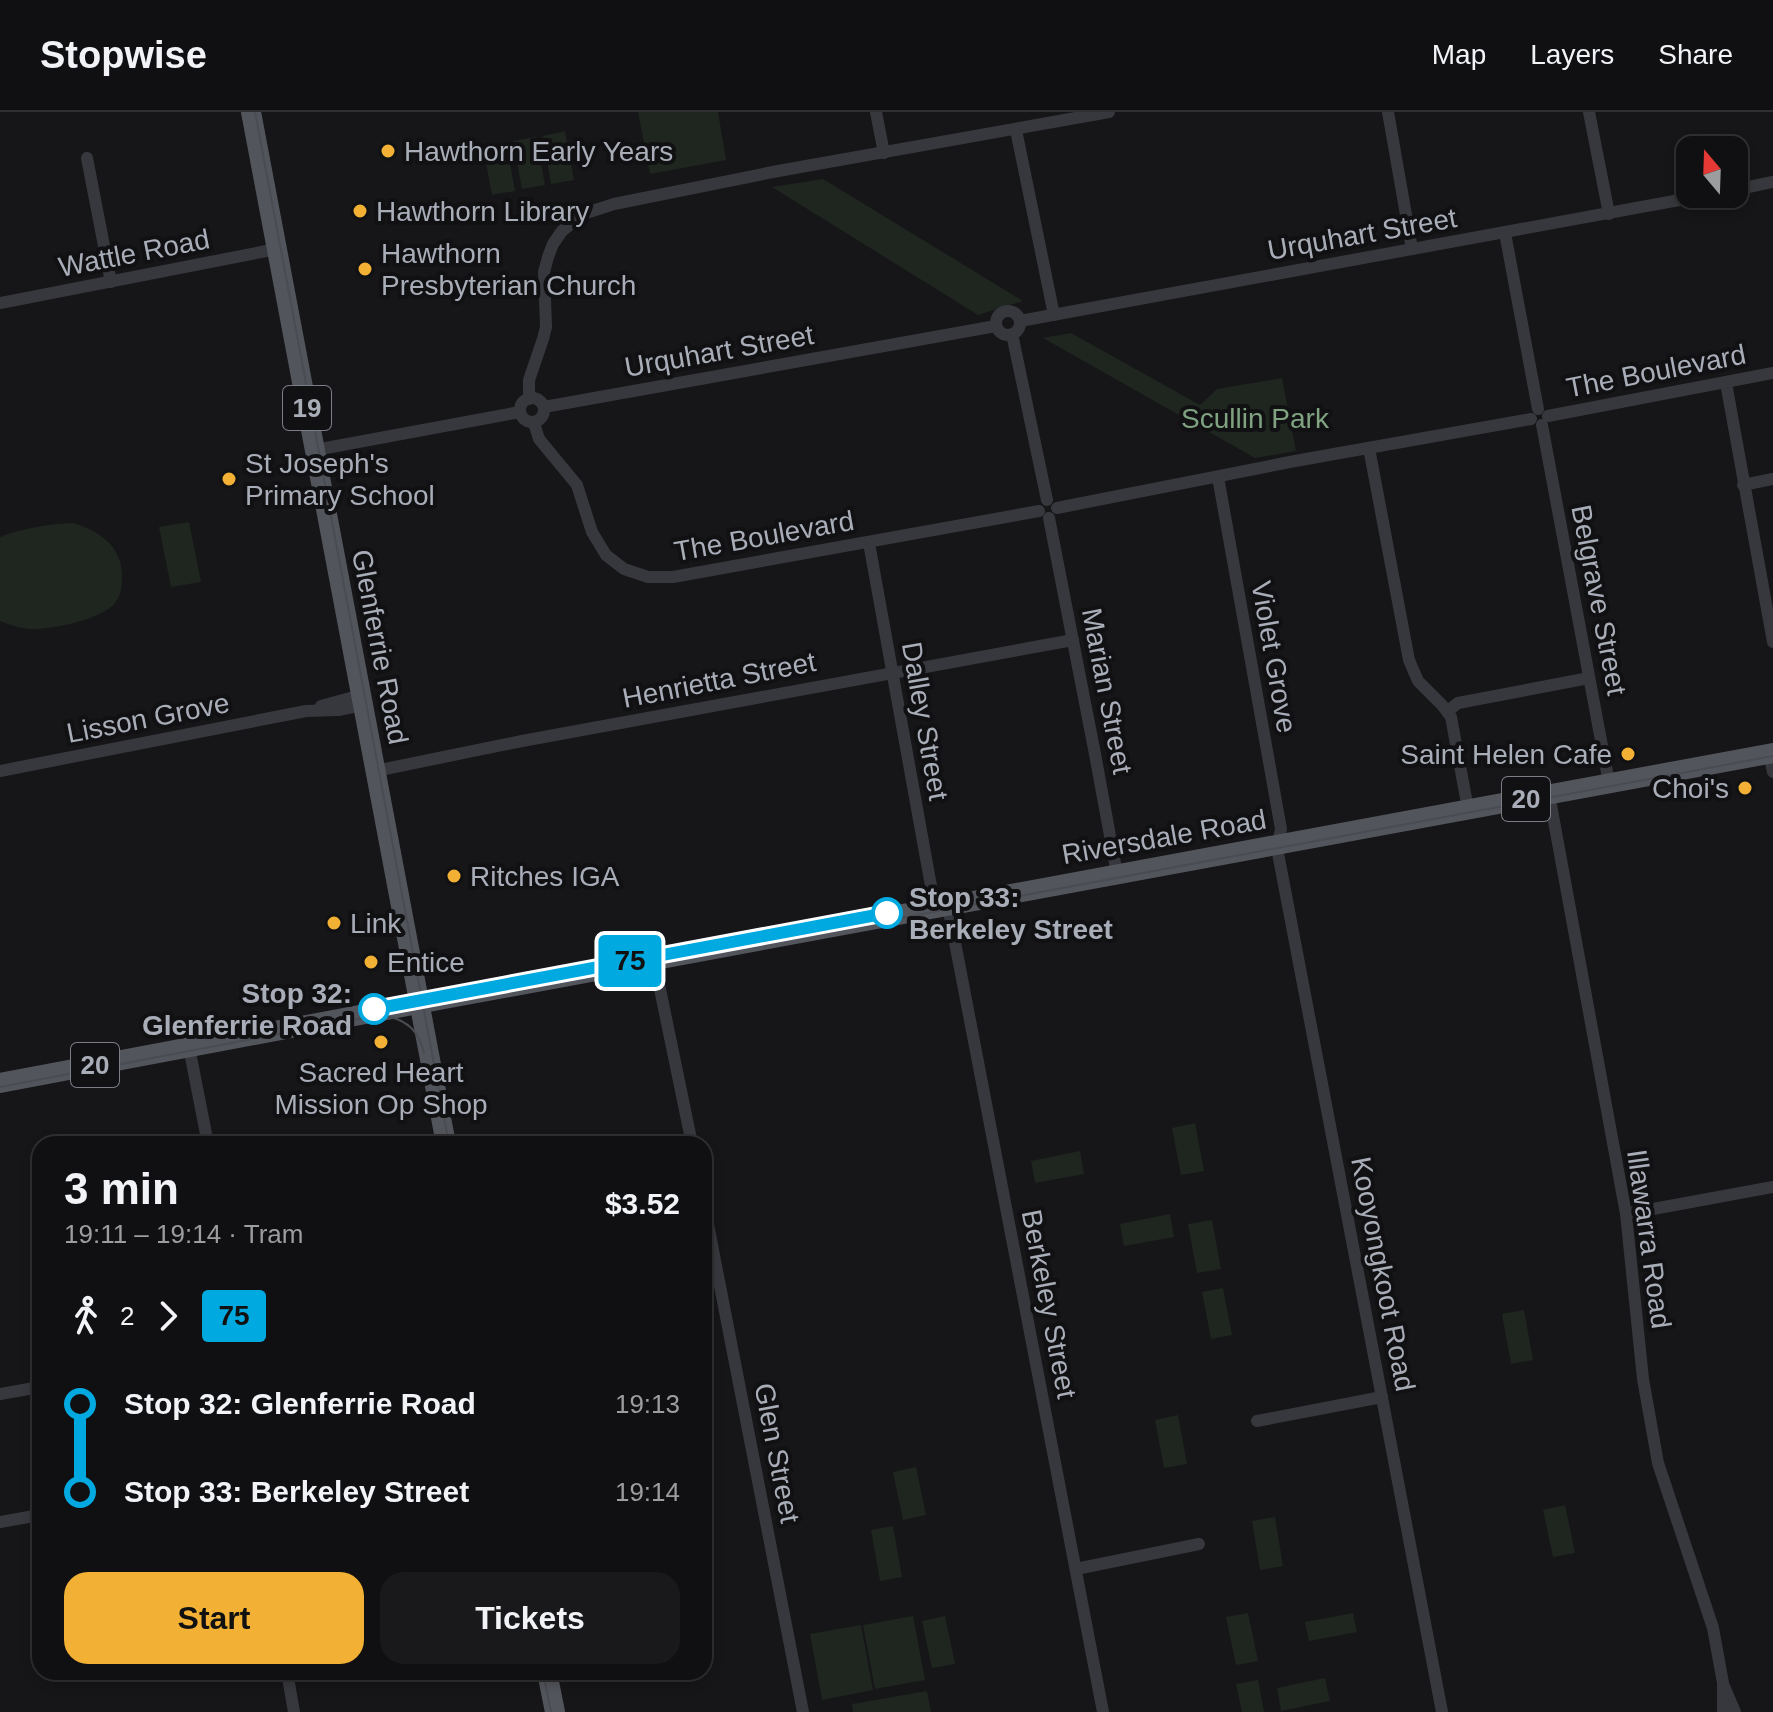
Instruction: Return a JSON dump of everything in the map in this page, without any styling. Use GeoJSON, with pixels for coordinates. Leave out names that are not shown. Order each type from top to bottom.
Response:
{"type":"FeatureCollection","features":[{"type":"Feature","properties":{"kind":"main road","name":"Glenferrie Road"},"geometry":{"type":"LineString","coordinates":[[251,112],[444,1136]]}},
{"type":"Feature","properties":{"kind":"main road","name":"Riversdale Road"},"geometry":{"type":"LineString","coordinates":[[0,1083],[1609,783],[1772,760]]}},
{"type":"Feature","properties":{"kind":"main road"},"geometry":{"type":"LineString","coordinates":[[549,1680],[555,1712]]}},
{"type":"Feature","properties":{"kind":"street"},"geometry":{"type":"LineString","coordinates":[[876,112],[884,153]]}},
{"type":"Feature","properties":{"kind":"street"},"geometry":{"type":"LineString","coordinates":[[529,399],[529,380],[546,327],[544,272],[548,257],[562,231],[571,222],[596,208],[778,171],[1109,112]]}},
{"type":"Feature","properties":{"kind":"street"},"geometry":{"type":"LineString","coordinates":[[1388,112],[1412,249]]}},
{"type":"Feature","properties":{"kind":"street"},"geometry":{"type":"LineString","coordinates":[[1589,112],[1609,214]]}},
{"type":"Feature","properties":{"kind":"street"},"geometry":{"type":"LineString","coordinates":[[1016,130],[1054,315]]}},
{"type":"Feature","properties":{"kind":"street"},"geometry":{"type":"LineString","coordinates":[[87,158],[111,282]]}},
{"type":"Feature","properties":{"kind":"street"},"geometry":{"type":"LineString","coordinates":[[1748,187],[1773,182]]}},
{"type":"Feature","properties":{"kind":"street","name":"Urquhart Street"},"geometry":{"type":"LineString","coordinates":[[1020,321],[1676,201]]}},
{"type":"Feature","properties":{"kind":"street","name":"Belgrave Street"},"geometry":{"type":"LineString","coordinates":[[1505,233],[1609,783]]}},
{"type":"Feature","properties":{"kind":"street","name":"Wattle Road"},"geometry":{"type":"LineString","coordinates":[[0,303],[277,249]]}},
{"type":"Feature","properties":{"kind":"street"},"geometry":{"type":"LineString","coordinates":[[1006,311],[1013,312],[1020,321],[1018,329],[1008,335],[996,326],[999,314],[1006,311]]}},
{"type":"Feature","properties":{"kind":"street","name":"Urquhart Street"},"geometry":{"type":"LineString","coordinates":[[544,407],[996,326]]}},
{"type":"Feature","properties":{"kind":"street","name":"Marian Street"},"geometry":{"type":"LineString","coordinates":[[1012,334],[1117,874]]}},
{"type":"Feature","properties":{"kind":"street","name":"The Boulevard"},"geometry":{"type":"LineString","coordinates":[[534,423],[539,439],[577,485],[592,532],[606,555],[624,569],[648,577],[673,577],[1773,373]]}},
{"type":"Feature","properties":{"kind":"street"},"geometry":{"type":"LineString","coordinates":[[1726,383],[1773,642]]}},
{"type":"Feature","properties":{"kind":"street"},"geometry":{"type":"LineString","coordinates":[[529,399],[537,399],[544,407],[544,415],[534,423],[524,419],[520,412],[521,405],[529,399]]}},
{"type":"Feature","properties":{"kind":"street"},"geometry":{"type":"LineString","coordinates":[[315,450],[520,412]]}},
{"type":"Feature","properties":{"kind":"street"},"geometry":{"type":"LineString","coordinates":[[1369,448],[1409,660],[1418,681],[1448,711],[1468,809]]}},
{"type":"Feature","properties":{"kind":"street","name":"Violet Grove"},"geometry":{"type":"LineString","coordinates":[[1218,477],[1281,829],[1278,845]]}},
{"type":"Feature","properties":{"kind":"street"},"geometry":{"type":"LineString","coordinates":[[1743,485],[1773,479]]}},
{"type":"Feature","properties":{"kind":"street","name":"Dalley Street"},"geometry":{"type":"LineString","coordinates":[[869,543],[892,672],[941,907]]}},
{"type":"Feature","properties":{"kind":"street","name":"Henrietta Street"},"geometry":{"type":"LineString","coordinates":[[375,771],[1073,640]]}},
{"type":"Feature","properties":{"kind":"street"},"geometry":{"type":"LineString","coordinates":[[1448,711],[1458,703],[1589,678]]}},
{"type":"Feature","properties":{"kind":"street","name":"Lisson Grove"},"geometry":{"type":"LineString","coordinates":[[0,771],[306,711],[338,710],[362,700]]}},
{"type":"Feature","properties":{"kind":"street","name":"Illawarra Road"},"geometry":{"type":"LineString","coordinates":[[1549,794],[1626,1214],[1643,1379],[1658,1463],[1713,1628],[1723,1683],[1723,1712]]}},
{"type":"Feature","properties":{"kind":"street","name":"Kooyongkoot Road"},"geometry":{"type":"LineString","coordinates":[[1278,845],[1442,1712]]}},
{"type":"Feature","properties":{"kind":"street","name":"Berkeley Street"},"geometry":{"type":"LineString","coordinates":[[941,907],[1103,1712]]}},
{"type":"Feature","properties":{"kind":"street"},"geometry":{"type":"LineString","coordinates":[[654,960],[690,1136]]}},
{"type":"Feature","properties":{"kind":"street"},"geometry":{"type":"LineString","coordinates":[[189,1047],[206,1136]]}},
{"type":"Feature","properties":{"kind":"street"},"geometry":{"type":"LineString","coordinates":[[1626,1214],[1773,1187]]}},
{"type":"Feature","properties":{"kind":"street","name":"Glen Street"},"geometry":{"type":"LineString","coordinates":[[712,1245],[803,1712]]}},
{"type":"Feature","properties":{"kind":"street"},"geometry":{"type":"LineString","coordinates":[[0,1394],[32,1388]]}},
{"type":"Feature","properties":{"kind":"street"},"geometry":{"type":"LineString","coordinates":[[1257,1421],[1382,1397]]}},
{"type":"Feature","properties":{"kind":"street"},"geometry":{"type":"LineString","coordinates":[[0,1522],[32,1516]]}},
{"type":"Feature","properties":{"kind":"street"},"geometry":{"type":"LineString","coordinates":[[1076,1569],[1199,1544]]}},
{"type":"Feature","properties":{"kind":"street"},"geometry":{"type":"LineString","coordinates":[[288,1680],[294,1712]]}},
{"type":"Feature","properties":{"kind":"street","name":"Illawarra Road"},"geometry":{"type":"LineString","coordinates":[[1723,1683],[1735,1712]]}},
{"type":"Feature","properties":{"kind":"green space"},"geometry":{"type":"Polygon","coordinates":[[[638,112],[718,112],[726,160],[650,174],[638,112]]]}},
{"type":"Feature","properties":{"kind":"green space"},"geometry":{"type":"Polygon","coordinates":[[[565,131],[574,180],[551,184],[543,136],[565,131]]]}},
{"type":"Feature","properties":{"kind":"green space"},"geometry":{"type":"Polygon","coordinates":[[[536,137],[545,185],[522,189],[513,141],[536,137]]]}},
{"type":"Feature","properties":{"kind":"green space"},"geometry":{"type":"Polygon","coordinates":[[[506,142],[515,191],[492,195],[483,147],[506,142]]]}},
{"type":"Feature","properties":{"kind":"green space"},"geometry":{"type":"Polygon","coordinates":[[[823,179],[1023,301],[978,315],[772,187],[823,179]]]}},
{"type":"Feature","properties":{"kind":"green space","name":"Scullin Park"},"geometry":{"type":"Polygon","coordinates":[[[1071,333],[1200,405],[1217,389],[1282,378],[1296,451],[1255,458],[1043,338],[1071,333]]]}},
{"type":"Feature","properties":{"kind":"green space"},"geometry":{"type":"Polygon","coordinates":[[[189,522],[201,582],[171,587],[159,527],[189,522]]]}},
{"type":"Feature","properties":{"kind":"green space"},"geometry":{"type":"Polygon","coordinates":[[[73,523],[101,536],[119,557],[122,582],[115,603],[96,616],[49,628],[26,629],[0,621],[0,537],[36,527],[73,523]]]}},
{"type":"Feature","properties":{"kind":"green space"},"geometry":{"type":"Polygon","coordinates":[[[1195,1123],[1204,1171],[1181,1175],[1172,1128],[1195,1123]]]}},
{"type":"Feature","properties":{"kind":"green space"},"geometry":{"type":"Polygon","coordinates":[[[1080,1151],[1084,1174],[1035,1183],[1031,1161],[1080,1151]]]}},
{"type":"Feature","properties":{"kind":"green space"},"geometry":{"type":"Polygon","coordinates":[[[1170,1214],[1174,1237],[1124,1246],[1120,1224],[1170,1214]]]}},
{"type":"Feature","properties":{"kind":"green space"},"geometry":{"type":"Polygon","coordinates":[[[1212,1220],[1221,1269],[1197,1273],[1188,1224],[1212,1220]]]}},
{"type":"Feature","properties":{"kind":"green space"},"geometry":{"type":"Polygon","coordinates":[[[1223,1288],[1232,1335],[1211,1339],[1202,1292],[1223,1288]]]}},
{"type":"Feature","properties":{"kind":"green space"},"geometry":{"type":"Polygon","coordinates":[[[1524,1310],[1533,1360],[1511,1364],[1502,1314],[1524,1310]]]}},
{"type":"Feature","properties":{"kind":"green space"},"geometry":{"type":"Polygon","coordinates":[[[1178,1415],[1187,1464],[1164,1468],[1155,1420],[1178,1415]]]}},
{"type":"Feature","properties":{"kind":"green space"},"geometry":{"type":"Polygon","coordinates":[[[916,1467],[926,1515],[903,1520],[893,1472],[916,1467]]]}},
{"type":"Feature","properties":{"kind":"green space"},"geometry":{"type":"Polygon","coordinates":[[[1565,1505],[1575,1553],[1553,1557],[1543,1510],[1565,1505]]]}},
{"type":"Feature","properties":{"kind":"green space"},"geometry":{"type":"Polygon","coordinates":[[[1275,1517],[1283,1566],[1260,1570],[1252,1521],[1275,1517]]]}},
{"type":"Feature","properties":{"kind":"green space"},"geometry":{"type":"Polygon","coordinates":[[[893,1526],[902,1577],[880,1581],[871,1530],[893,1526]]]}},
{"type":"Feature","properties":{"kind":"green space"},"geometry":{"type":"Polygon","coordinates":[[[1248,1613],[1258,1661],[1236,1665],[1226,1617],[1248,1613]]]}},
{"type":"Feature","properties":{"kind":"green space"},"geometry":{"type":"Polygon","coordinates":[[[1353,1613],[1357,1632],[1309,1641],[1305,1622],[1353,1613]]]}},
{"type":"Feature","properties":{"kind":"green space"},"geometry":{"type":"Polygon","coordinates":[[[913,1616],[925,1680],[875,1689],[863,1625],[913,1616]]]}},
{"type":"Feature","properties":{"kind":"green space"},"geometry":{"type":"Polygon","coordinates":[[[945,1616],[955,1664],[932,1668],[922,1621],[945,1616]]]}},
{"type":"Feature","properties":{"kind":"green space"},"geometry":{"type":"Polygon","coordinates":[[[861,1625],[873,1690],[822,1700],[810,1634],[861,1625]]]}},
{"type":"Feature","properties":{"kind":"green space"},"geometry":{"type":"Polygon","coordinates":[[[1325,1678],[1330,1701],[1281,1711],[1277,1688],[1325,1678]]]}},
{"type":"Feature","properties":{"kind":"green space"},"geometry":{"type":"Polygon","coordinates":[[[1258,1680],[1264,1712],[1242,1712],[1236,1684],[1258,1680]]]}},
{"type":"Feature","properties":{"kind":"green space"},"geometry":{"type":"Polygon","coordinates":[[[927,1691],[931,1712],[853,1712],[852,1704],[927,1691]]]}},
{"type":"Feature","properties":{"kind":"tram line"},"geometry":{"type":"LineString","coordinates":[[255,112],[447,1136]]}},
{"type":"Feature","properties":{"kind":"tram line"},"geometry":{"type":"LineString","coordinates":[[0,1087],[1773,756]]}},
{"type":"Feature","properties":{"kind":"tram line","name":"75"},"geometry":{"type":"LineString","coordinates":[[374,1009],[887,913]]}},
{"type":"Feature","properties":{"kind":"tram line"},"geometry":{"type":"LineString","coordinates":[[383,1016],[410,1027],[419,1038],[424,1053]]}},
{"type":"Feature","properties":{"kind":"tram line"},"geometry":{"type":"LineString","coordinates":[[545,1680],[551,1712]]}},
{"type":"Feature","properties":{"kind":"place","name":"Hawthorn Early Years"},"geometry":{"type":"Point","coordinates":[388,151]}},
{"type":"Feature","properties":{"kind":"place","name":"Hawthorn Library"},"geometry":{"type":"Point","coordinates":[360,211]}},
{"type":"Feature","properties":{"kind":"place","name":"Hawthorn Presbyterian Church"},"geometry":{"type":"Point","coordinates":[365,269]}},
{"type":"Feature","properties":{"kind":"place","name":"St Joseph's Primary School"},"geometry":{"type":"Point","coordinates":[229,479]}},
{"type":"Feature","properties":{"kind":"place","name":"Saint Helen Cafe"},"geometry":{"type":"Point","coordinates":[1628,754]}},
{"type":"Feature","properties":{"kind":"place","name":"Choi's"},"geometry":{"type":"Point","coordinates":[1745,788]}},
{"type":"Feature","properties":{"kind":"place","name":"Ritches IGA"},"geometry":{"type":"Point","coordinates":[454,876]}},
{"type":"Feature","properties":{"kind":"place","name":"Stop 33: Berkeley Street"},"geometry":{"type":"Point","coordinates":[887,913]}},
{"type":"Feature","properties":{"kind":"place","name":"Link"},"geometry":{"type":"Point","coordinates":[334,923]}},
{"type":"Feature","properties":{"kind":"place","name":"Entice"},"geometry":{"type":"Point","coordinates":[371,962]}},
{"type":"Feature","properties":{"kind":"place","name":"Stop 32: Glenferrie Road"},"geometry":{"type":"Point","coordinates":[374,1009]}},
{"type":"Feature","properties":{"kind":"place","name":"Sacred Heart Mission Op Shop"},"geometry":{"type":"Point","coordinates":[381,1042]}}]}
